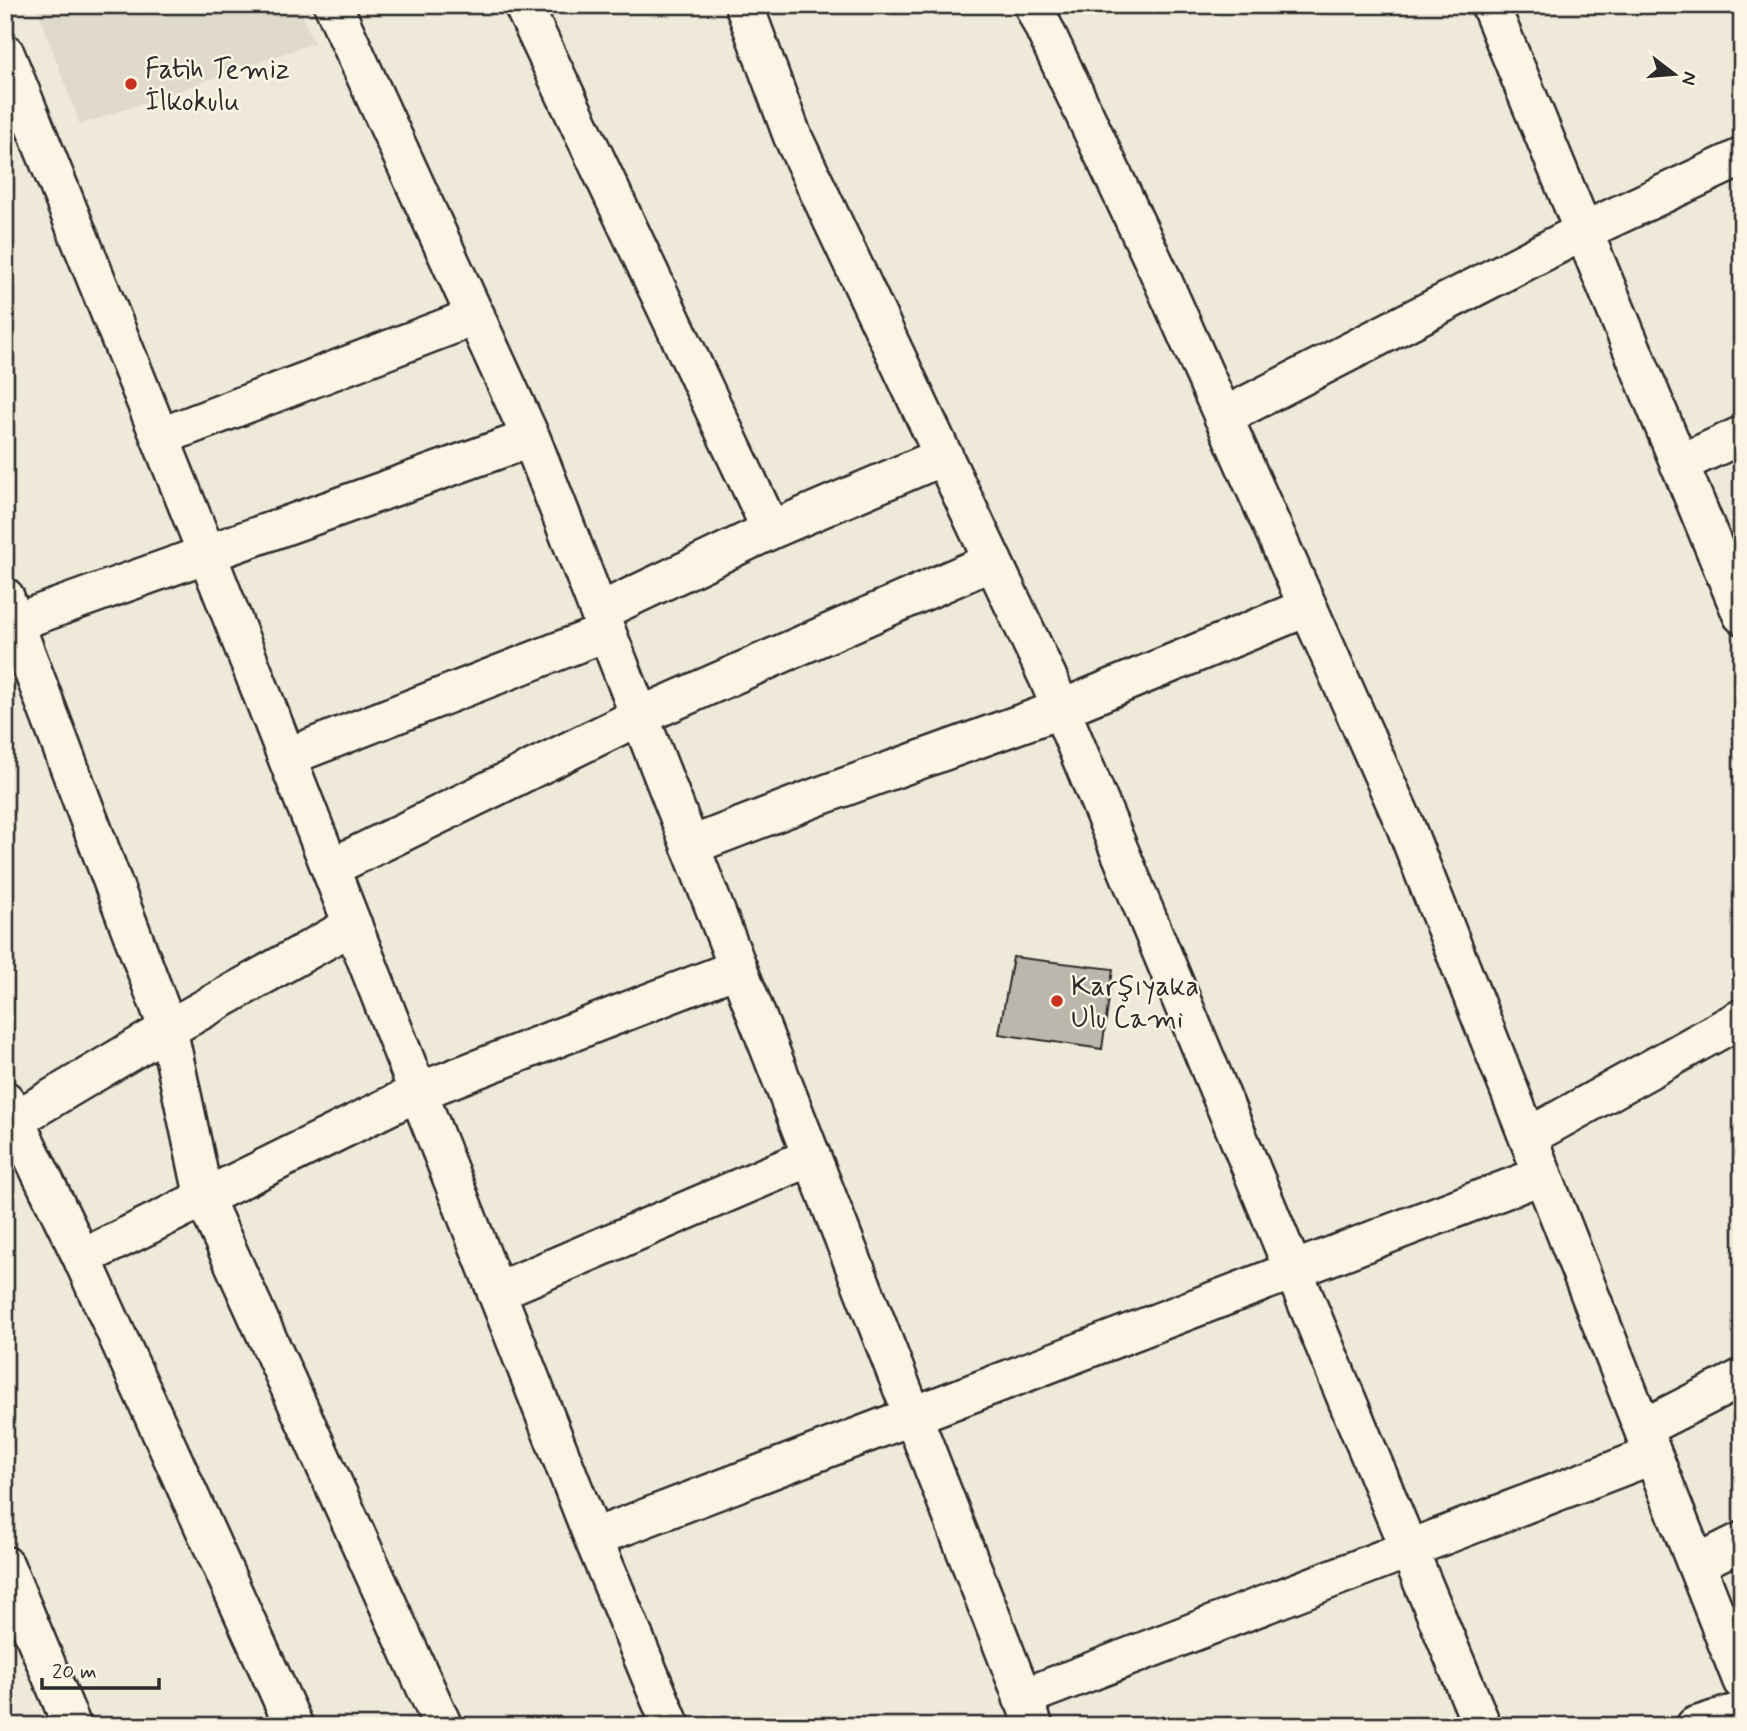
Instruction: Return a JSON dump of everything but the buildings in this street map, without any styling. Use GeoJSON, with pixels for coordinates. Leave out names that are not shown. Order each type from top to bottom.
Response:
{"type":"FeatureCollection","features":[{"type":"Feature","properties":{"kind":"street"},"geometry":{"type":"LineString","coordinates":[[333,5],[531,438],[1028,1712],[1409,1549],[1648,1441],[1742,1378]]}},
{"type":"Feature","properties":{"kind":"street"},"geometry":{"type":"LineString","coordinates":[[523,5],[771,530]]}},
{"type":"Feature","properties":{"kind":"street"},"geometry":{"type":"LineString","coordinates":[[744,5],[792,135],[1061,709],[1482,1726]]}},
{"type":"Feature","properties":{"kind":"street"},"geometry":{"type":"LineString","coordinates":[[1490,5],[1742,615]]}},
{"type":"Feature","properties":{"kind":"street"},"geometry":{"type":"LineString","coordinates":[[1044,9],[1405,825],[1742,1681]]}},
{"type":"Feature","properties":{"kind":"street"},"geometry":{"type":"LineString","coordinates":[[5,52],[207,554],[593,1538],[671,1726]]}},
{"type":"Feature","properties":{"kind":"street"},"geometry":{"type":"LineString","coordinates":[[1223,417],[1584,231],[1742,157]]}},
{"type":"Feature","properties":{"kind":"street"},"geometry":{"type":"LineString","coordinates":[[160,437],[476,316]]}},
{"type":"Feature","properties":{"kind":"street"},"geometry":{"type":"LineString","coordinates":[[1679,464],[1742,435]]}},
{"type":"Feature","properties":{"kind":"street"},"geometry":{"type":"LineString","coordinates":[[443,1726],[204,1198],[168,1029],[9,615],[207,554],[531,438]]}},
{"type":"Feature","properties":{"kind":"street"},"geometry":{"type":"LineString","coordinates":[[287,757],[603,622],[771,530],[944,456]]}},
{"type":"Feature","properties":{"kind":"street"},"geometry":{"type":"LineString","coordinates":[[330,868],[639,716],[993,561]]}},
{"type":"Feature","properties":{"kind":"street"},"geometry":{"type":"LineString","coordinates":[[690,846],[1061,709],[1308,607]]}},
{"type":"Feature","properties":{"kind":"street"},"geometry":{"type":"LineString","coordinates":[[295,1726],[82,1258],[9,1115],[353,925]]}},
{"type":"Feature","properties":{"kind":"street"},"geometry":{"type":"LineString","coordinates":[[82,1258],[418,1092],[738,968]]}},
{"type":"Feature","properties":{"kind":"street"},"geometry":{"type":"LineString","coordinates":[[1528,1137],[1742,1018]]}},
{"type":"Feature","properties":{"kind":"street"},"geometry":{"type":"LineString","coordinates":[[496,1292],[811,1157]]}},
{"type":"Feature","properties":{"kind":"street"},"geometry":{"type":"LineString","coordinates":[[593,1538],[1543,1175]]}},
{"type":"Feature","properties":{"kind":"street"},"geometry":{"type":"LineString","coordinates":[[1696,1564],[1742,1541]]}},
{"type":"Feature","properties":{"kind":"street"},"geometry":{"type":"LineString","coordinates":[[5,1565],[72,1726]]}},
{"type":"Feature","properties":{"kind":"street"},"geometry":{"type":"LineString","coordinates":[[1695,1726],[1742,1711]]}},
{"type":"Feature","properties":{"kind":"shaded area","name":"Fatih Temiz İlkokulu"},"geometry":{"type":"Polygon","coordinates":[[[36,5],[298,5],[314,43],[80,125],[36,5]]]}},
{"type":"Feature","properties":{"kind":"place","name":"Fatih Temiz İlkokulu"},"geometry":{"type":"Point","coordinates":[131,84]}},
{"type":"Feature","properties":{"kind":"place","name":"Karşıyaka Ulu Cami"},"geometry":{"type":"Point","coordinates":[1057,1001]}}]}
